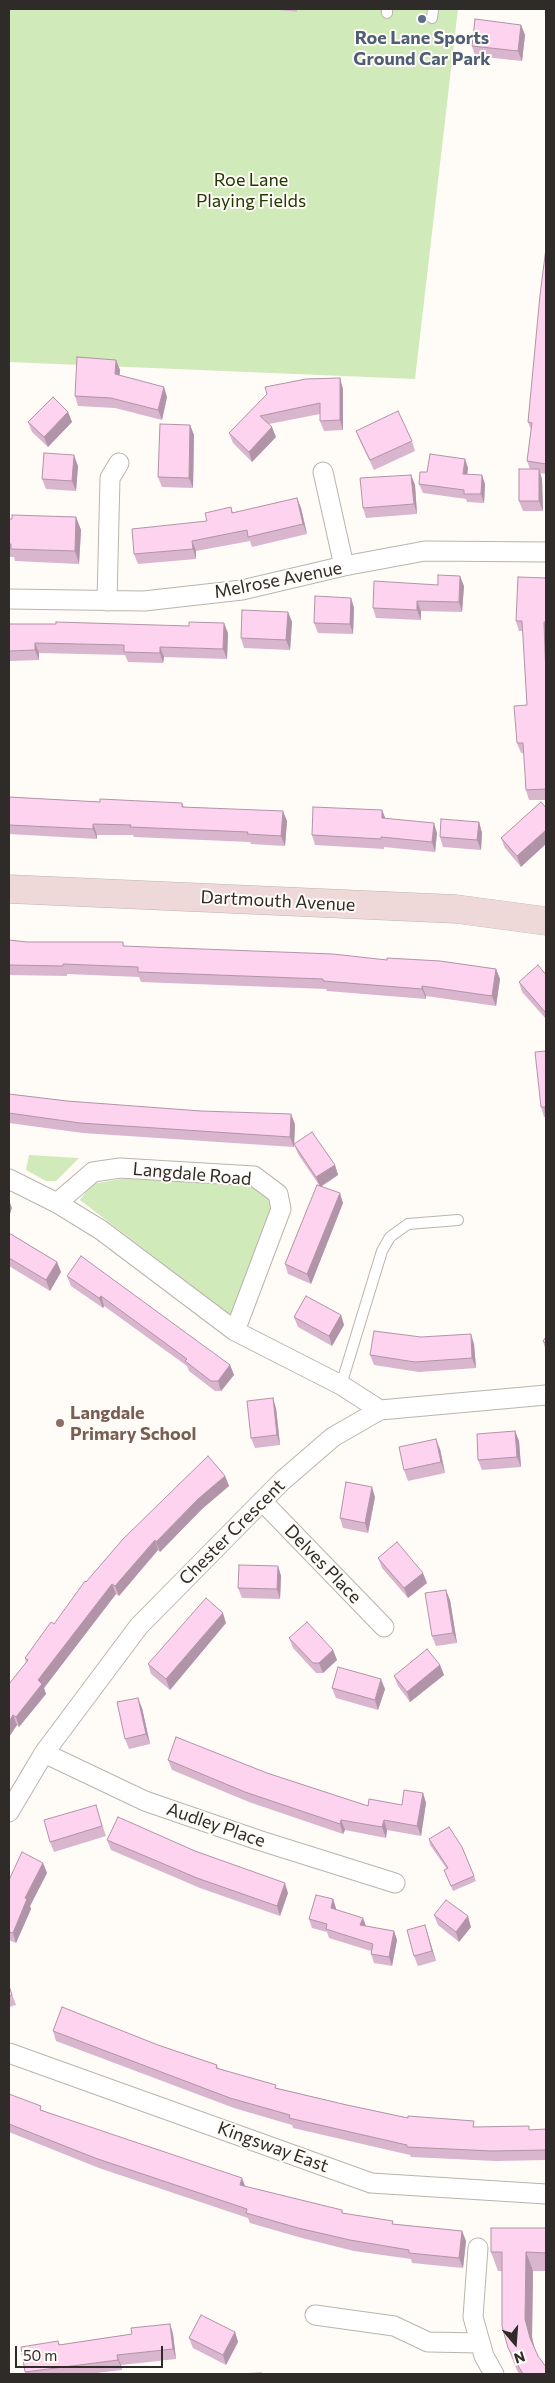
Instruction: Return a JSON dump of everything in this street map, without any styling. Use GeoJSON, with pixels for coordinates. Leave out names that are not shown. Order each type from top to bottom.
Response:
{"type":"FeatureCollection","features":[{"type":"Feature","properties":{"kind":"street"},"geometry":{"type":"LineString","coordinates":[[107,600],[110,478],[120,463]]}},
{"type":"Feature","properties":{"kind":"street"},"geometry":{"type":"LineString","coordinates":[[323,472],[344,566]]}},
{"type":"Feature","properties":{"kind":"street","name":"Melrose Avenue"},"geometry":{"type":"LineString","coordinates":[[9,599],[144,601],[242,590],[344,566],[424,551],[546,552]]}},
{"type":"Feature","properties":{"kind":"street","name":"Dartmouth Avenue"},"geometry":{"type":"LineString","coordinates":[[9,889],[456,909],[546,921]]}},
{"type":"Feature","properties":{"kind":"street","name":"Langdale Road"},"geometry":{"type":"LineString","coordinates":[[57,1203],[93,1172],[120,1168],[254,1176],[278,1194],[281,1209],[235,1331]]}},
{"type":"Feature","properties":{"kind":"street"},"geometry":{"type":"LineString","coordinates":[[9,1179],[57,1203],[100,1230],[235,1331],[340,1385],[380,1410]]}},
{"type":"Feature","properties":{"kind":"street","name":"Chester Crescent"},"geometry":{"type":"LineString","coordinates":[[9,1812],[44,1753],[139,1626],[262,1501],[333,1437],[380,1410],[546,1395]]}},
{"type":"Feature","properties":{"kind":"street","name":"Delves Place"},"geometry":{"type":"LineString","coordinates":[[262,1501],[384,1627]]}},
{"type":"Feature","properties":{"kind":"street","name":"Audley Place"},"geometry":{"type":"LineString","coordinates":[[44,1753],[145,1801],[258,1840],[395,1882]]}},
{"type":"Feature","properties":{"kind":"street","name":"Kingsway East"},"geometry":{"type":"LineString","coordinates":[[9,2053],[371,2183],[546,2194]]}},
{"type":"Feature","properties":{"kind":"street"},"geometry":{"type":"LineString","coordinates":[[478,2248],[473,2316],[484,2356],[494,2374]]}},
{"type":"Feature","properties":{"kind":"street"},"geometry":{"type":"LineString","coordinates":[[314,2315],[394,2326],[428,2342],[480,2343]]}},
{"type":"Feature","properties":{"kind":"lane"},"geometry":{"type":"LineString","coordinates":[[340,1385],[382,1251],[390,1237],[408,1224],[458,1220]]}},
{"type":"Feature","properties":{"kind":"green space","name":"Roe Lane Playing Fields"},"geometry":{"type":"Polygon","coordinates":[[[9,9],[458,9],[415,379],[9,362],[9,9]]]}},
{"type":"Feature","properties":{"kind":"green space"},"geometry":{"type":"Polygon","coordinates":[[[29,1155],[79,1158],[56,1181],[46,1181],[26,1170],[29,1155]]]}},
{"type":"Feature","properties":{"kind":"green space"},"geometry":{"type":"Polygon","coordinates":[[[127,1178],[258,1187],[269,1196],[272,1213],[234,1318],[80,1200],[92,1184],[127,1178]]]}},
{"type":"Feature","properties":{"kind":"building"},"geometry":{"type":"Polygon","coordinates":[[[475,19],[521,25],[518,51],[472,46],[475,19]]]}},
{"type":"Feature","properties":{"kind":"building"},"geometry":{"type":"Polygon","coordinates":[[[546,248],[546,464],[527,461],[532,423],[528,422],[546,248]]]}},
{"type":"Feature","properties":{"kind":"building"},"geometry":{"type":"Polygon","coordinates":[[[77,357],[116,360],[115,374],[164,387],[158,410],[111,398],[75,396],[77,357]]]}},
{"type":"Feature","properties":{"kind":"building"},"geometry":{"type":"Polygon","coordinates":[[[340,378],[340,420],[320,421],[320,403],[260,416],[272,427],[249,452],[229,433],[267,394],[265,387],[306,379],[340,378]]]}},
{"type":"Feature","properties":{"kind":"building"},"geometry":{"type":"Polygon","coordinates":[[[53,397],[68,412],[44,437],[28,422],[53,397]]]}},
{"type":"Feature","properties":{"kind":"building"},"geometry":{"type":"Polygon","coordinates":[[[398,411],[412,441],[370,460],[356,431],[398,411]]]}},
{"type":"Feature","properties":{"kind":"building"},"geometry":{"type":"Polygon","coordinates":[[[160,424],[190,425],[189,478],[158,477],[160,424]]]}},
{"type":"Feature","properties":{"kind":"building"},"geometry":{"type":"Polygon","coordinates":[[[44,453],[74,455],[72,481],[42,479],[44,453]]]}},
{"type":"Feature","properties":{"kind":"building"},"geometry":{"type":"Polygon","coordinates":[[[430,454],[465,459],[463,474],[482,475],[481,494],[464,494],[464,490],[419,484],[420,472],[427,472],[430,454]]]}},
{"type":"Feature","properties":{"kind":"building"},"geometry":{"type":"Polygon","coordinates":[[[519,469],[539,469],[539,501],[519,501],[519,469]]]}},
{"type":"Feature","properties":{"kind":"building"},"geometry":{"type":"Polygon","coordinates":[[[411,475],[414,504],[363,508],[360,478],[411,475]]]}},
{"type":"Feature","properties":{"kind":"building"},"geometry":{"type":"Polygon","coordinates":[[[297,498],[303,524],[248,537],[247,530],[192,541],[193,549],[134,554],[132,529],[207,521],[205,513],[231,507],[232,513],[297,498]]]}},
{"type":"Feature","properties":{"kind":"building"},"geometry":{"type":"Polygon","coordinates":[[[12,515],[76,517],[75,551],[11,549],[11,544],[9,544],[9,519],[12,519],[12,515]]]}},
{"type":"Feature","properties":{"kind":"building"},"geometry":{"type":"Polygon","coordinates":[[[438,575],[460,576],[459,602],[417,601],[417,610],[373,608],[374,581],[438,585],[438,575]]]}},
{"type":"Feature","properties":{"kind":"building"},"geometry":{"type":"Polygon","coordinates":[[[518,577],[546,578],[546,622],[544,622],[546,789],[526,790],[523,743],[517,743],[514,706],[527,705],[522,621],[516,621],[518,577]]]}},
{"type":"Feature","properties":{"kind":"building"},"geometry":{"type":"Polygon","coordinates":[[[315,596],[351,598],[350,624],[314,623],[315,596]]]}},
{"type":"Feature","properties":{"kind":"building"},"geometry":{"type":"Polygon","coordinates":[[[242,610],[288,612],[286,640],[241,638],[242,610]]]}},
{"type":"Feature","properties":{"kind":"building"},"geometry":{"type":"Polygon","coordinates":[[[56,622],[189,626],[189,622],[224,623],[223,649],[160,647],[160,653],[124,652],[124,645],[35,643],[35,650],[9,651],[9,624],[56,624],[56,622]]]}},
{"type":"Feature","properties":{"kind":"building"},"geometry":{"type":"Polygon","coordinates":[[[9,797],[100,802],[100,799],[182,803],[182,807],[283,811],[281,836],[247,834],[248,832],[130,827],[131,825],[93,824],[93,829],[9,825],[9,797]]]}},
{"type":"Feature","properties":{"kind":"building"},"geometry":{"type":"Polygon","coordinates":[[[541,802],[546,808],[546,830],[517,856],[501,838],[541,802]]]}},
{"type":"Feature","properties":{"kind":"building"},"geometry":{"type":"Polygon","coordinates":[[[313,807],[382,810],[382,818],[434,823],[432,842],[381,837],[381,839],[312,835],[313,807]]]}},
{"type":"Feature","properties":{"kind":"building"},"geometry":{"type":"Polygon","coordinates":[[[441,819],[479,822],[477,840],[440,837],[441,819]]]}},
{"type":"Feature","properties":{"kind":"building"},"geometry":{"type":"Polygon","coordinates":[[[9,940],[27,942],[123,942],[123,946],[333,954],[387,960],[387,958],[440,961],[496,969],[492,996],[422,986],[422,989],[323,981],[323,979],[138,972],[138,967],[63,964],[63,966],[9,965],[9,940]]]}},
{"type":"Feature","properties":{"kind":"building"},"geometry":{"type":"Polygon","coordinates":[[[538,965],[546,975],[546,1013],[519,982],[538,965]]]}},
{"type":"Feature","properties":{"kind":"building"},"geometry":{"type":"Polygon","coordinates":[[[546,1051],[546,1121],[545,1107],[541,1107],[535,1052],[546,1051]]]}},
{"type":"Feature","properties":{"kind":"building"},"geometry":{"type":"Polygon","coordinates":[[[9,1094],[67,1101],[201,1111],[291,1114],[290,1137],[80,1123],[9,1113],[9,1094]]]}},
{"type":"Feature","properties":{"kind":"building"},"geometry":{"type":"Polygon","coordinates":[[[312,1132],[335,1165],[316,1177],[294,1144],[312,1132]]]}},
{"type":"Feature","properties":{"kind":"building"},"geometry":{"type":"Polygon","coordinates":[[[317,1185],[340,1193],[307,1274],[285,1264],[317,1185]]]}},
{"type":"Feature","properties":{"kind":"building"},"geometry":{"type":"Polygon","coordinates":[[[9,1233],[57,1262],[46,1280],[9,1258],[9,1233]]]}},
{"type":"Feature","properties":{"kind":"building"},"geometry":{"type":"Polygon","coordinates":[[[81,1256],[230,1365],[218,1381],[211,1381],[185,1361],[187,1359],[101,1296],[99,1298],[67,1276],[81,1256]]]}},
{"type":"Feature","properties":{"kind":"building"},"geometry":{"type":"Polygon","coordinates":[[[306,1296],[341,1315],[329,1336],[294,1317],[306,1296]]]}},
{"type":"Feature","properties":{"kind":"building"},"geometry":{"type":"Polygon","coordinates":[[[374,1331],[421,1337],[471,1334],[472,1358],[415,1362],[370,1355],[374,1331]]]}},
{"type":"Feature","properties":{"kind":"building"},"geometry":{"type":"Polygon","coordinates":[[[273,1398],[277,1435],[251,1438],[247,1401],[273,1398]]]}},
{"type":"Feature","properties":{"kind":"building"},"geometry":{"type":"Polygon","coordinates":[[[515,1431],[517,1457],[478,1460],[477,1434],[515,1431]]]}},
{"type":"Feature","properties":{"kind":"building"},"geometry":{"type":"Polygon","coordinates":[[[436,1439],[441,1462],[404,1470],[399,1447],[436,1439]]]}},
{"type":"Feature","properties":{"kind":"building"},"geometry":{"type":"Polygon","coordinates":[[[208,1456],[225,1476],[198,1499],[156,1542],[155,1540],[115,1586],[112,1584],[38,1680],[42,1684],[16,1717],[13,1715],[9,1722],[9,1684],[28,1660],[25,1658],[51,1622],[54,1624],[85,1581],[123,1539],[208,1456]]]}},
{"type":"Feature","properties":{"kind":"building"},"geometry":{"type":"Polygon","coordinates":[[[346,1482],[372,1487],[365,1523],[340,1518],[346,1482]]]}},
{"type":"Feature","properties":{"kind":"building"},"geometry":{"type":"Polygon","coordinates":[[[397,1542],[423,1573],[404,1588],[378,1558],[397,1542]]]}},
{"type":"Feature","properties":{"kind":"building"},"geometry":{"type":"Polygon","coordinates":[[[239,1565],[278,1566],[277,1589],[238,1588],[239,1565]]]}},
{"type":"Feature","properties":{"kind":"building"},"geometry":{"type":"Polygon","coordinates":[[[446,1590],[453,1633],[432,1636],[425,1593],[446,1590]]]}},
{"type":"Feature","properties":{"kind":"building"},"geometry":{"type":"Polygon","coordinates":[[[206,1598],[223,1613],[166,1679],[148,1664],[206,1598]]]}},
{"type":"Feature","properties":{"kind":"building"},"geometry":{"type":"Polygon","coordinates":[[[307,1622],[333,1650],[319,1663],[313,1663],[289,1638],[307,1622]]]}},
{"type":"Feature","properties":{"kind":"building"},"geometry":{"type":"Polygon","coordinates":[[[427,1649],[440,1665],[407,1692],[394,1676],[427,1649]]]}},
{"type":"Feature","properties":{"kind":"building"},"geometry":{"type":"Polygon","coordinates":[[[338,1667],[381,1679],[375,1700],[332,1688],[338,1667]]]}},
{"type":"Feature","properties":{"kind":"building"},"geometry":{"type":"Polygon","coordinates":[[[138,1698],[146,1734],[125,1739],[117,1702],[138,1698]]]}},
{"type":"Feature","properties":{"kind":"building"},"geometry":{"type":"Polygon","coordinates":[[[176,1737],[267,1773],[368,1806],[369,1799],[402,1805],[404,1790],[423,1793],[417,1826],[384,1820],[382,1827],[341,1820],[340,1824],[245,1792],[168,1760],[176,1737]]]}},
{"type":"Feature","properties":{"kind":"building"},"geometry":{"type":"Polygon","coordinates":[[[96,1805],[102,1826],[50,1842],[44,1820],[96,1805]]]}},
{"type":"Feature","properties":{"kind":"building"},"geometry":{"type":"Polygon","coordinates":[[[118,1817],[195,1851],[285,1883],[277,1906],[197,1878],[107,1840],[118,1817]]]}},
{"type":"Feature","properties":{"kind":"building"},"geometry":{"type":"Polygon","coordinates":[[[449,1827],[462,1847],[474,1876],[451,1886],[444,1870],[448,1868],[429,1839],[449,1827]]]}},
{"type":"Feature","properties":{"kind":"building"},"geometry":{"type":"Polygon","coordinates":[[[22,1852],[43,1863],[25,1898],[27,1899],[13,1933],[9,1932],[9,1880],[22,1852]]]}},
{"type":"Feature","properties":{"kind":"building"},"geometry":{"type":"Polygon","coordinates":[[[316,1895],[333,1899],[331,1908],[363,1918],[360,1925],[394,1931],[389,1957],[371,1954],[373,1944],[326,1929],[327,1924],[309,1919],[316,1895]]]}},
{"type":"Feature","properties":{"kind":"building"},"geometry":{"type":"Polygon","coordinates":[[[446,1900],[468,1916],[456,1932],[434,1915],[446,1900]]]}},
{"type":"Feature","properties":{"kind":"building"},"geometry":{"type":"Polygon","coordinates":[[[425,1925],[432,1951],[414,1956],[407,1930],[425,1925]]]}},
{"type":"Feature","properties":{"kind":"building"},"geometry":{"type":"Polygon","coordinates":[[[62,2007],[158,2045],[217,2065],[216,2068],[276,2085],[275,2088],[408,2118],[408,2116],[474,2121],[473,2127],[529,2126],[529,2130],[546,2129],[546,2150],[492,2151],[407,2147],[407,2145],[289,2118],[290,2115],[230,2098],[53,2031],[62,2007]]]}},
{"type":"Feature","properties":{"kind":"building"},"geometry":{"type":"Polygon","coordinates":[[[9,2094],[41,2106],[40,2110],[242,2178],[240,2185],[342,2210],[342,2213],[393,2221],[392,2224],[462,2231],[459,2258],[409,2253],[409,2250],[350,2240],[298,2228],[246,2213],[247,2209],[95,2158],[9,2124],[9,2094]]]}},
{"type":"Feature","properties":{"kind":"building"},"geometry":{"type":"Polygon","coordinates":[[[491,2228],[546,2228],[546,2253],[526,2252],[525,2319],[530,2338],[538,2356],[546,2367],[546,2374],[523,2374],[508,2348],[502,2326],[502,2252],[491,2252],[491,2228]]]}},
{"type":"Feature","properties":{"kind":"building"},"geometry":{"type":"Polygon","coordinates":[[[201,2315],[235,2332],[223,2355],[189,2338],[201,2315]]]}},
{"type":"Feature","properties":{"kind":"building"},"geometry":{"type":"Polygon","coordinates":[[[170,2324],[173,2349],[117,2355],[118,2360],[25,2372],[21,2347],[58,2341],[59,2345],[132,2334],[131,2328],[170,2324]]]}},
{"type":"Feature","properties":{"kind":"place","name":"Roe Lane Sports Ground Car Park"},"geometry":{"type":"Point","coordinates":[422,19]}},
{"type":"Feature","properties":{"kind":"place","name":"Langdale Primary School"},"geometry":{"type":"Point","coordinates":[60,1423]}}]}
